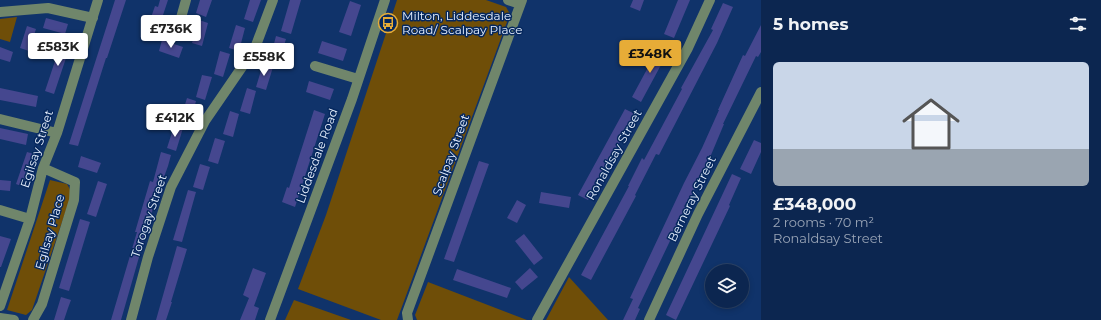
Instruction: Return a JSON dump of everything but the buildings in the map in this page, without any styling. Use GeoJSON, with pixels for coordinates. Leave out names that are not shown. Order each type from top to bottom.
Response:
{"type":"FeatureCollection","features":[{"type":"Feature","properties":{"kind":"street","name":"Egilsay Street"},"geometry":{"type":"LineString","coordinates":[[0,306],[30,219],[43,168],[57,134],[98,0]]}},
{"type":"Feature","properties":{"kind":"street"},"geometry":{"type":"LineString","coordinates":[[177,32],[186,0]]}},
{"type":"Feature","properties":{"kind":"street","name":"Torogay Street"},"geometry":{"type":"LineString","coordinates":[[131,320],[148,257],[171,187],[205,121],[255,48],[272,0]]}},
{"type":"Feature","properties":{"kind":"street","name":"Liddesdale Road"},"geometry":{"type":"LineString","coordinates":[[270,320],[358,79],[385,0]]}},
{"type":"Feature","properties":{"kind":"street"},"geometry":{"type":"LineString","coordinates":[[508,0],[521,2]]}},
{"type":"Feature","properties":{"kind":"street","name":"Ronaldsay Street"},"geometry":{"type":"LineString","coordinates":[[537,320],[688,48],[710,0]]}},
{"type":"Feature","properties":{"kind":"street","name":"Scalpay Street"},"geometry":{"type":"LineString","coordinates":[[408,320],[407,313],[521,2]]}},
{"type":"Feature","properties":{"kind":"street"},"geometry":{"type":"LineString","coordinates":[[0,12],[48,8],[93,18]]}},
{"type":"Feature","properties":{"kind":"street"},"geometry":{"type":"LineString","coordinates":[[316,66],[358,79]]}},
{"type":"Feature","properties":{"kind":"street","name":"Berneray Street"},"geometry":{"type":"LineString","coordinates":[[650,320],[698,214],[761,92]]}},
{"type":"Feature","properties":{"kind":"street"},"geometry":{"type":"LineString","coordinates":[[0,119],[57,134]]}},
{"type":"Feature","properties":{"kind":"street","name":"Egilsay Place"},"geometry":{"type":"LineString","coordinates":[[33,320],[42,304],[74,200],[74,182],[43,168]]}},
{"type":"Feature","properties":{"kind":"street"},"geometry":{"type":"LineString","coordinates":[[0,210],[30,219]]}},
{"type":"Feature","properties":{"kind":"street"},"geometry":{"type":"LineString","coordinates":[[0,318],[14,320]]}},
{"type":"Feature","properties":{"kind":"shaded area"},"geometry":{"type":"Polygon","coordinates":[[[397,0],[486,0],[506,7],[510,14],[397,320],[381,320],[298,289],[326,215],[397,0]]]}},
{"type":"Feature","properties":{"kind":"shaded area"},"geometry":{"type":"Polygon","coordinates":[[[17,17],[10,42],[0,39],[0,19],[17,17]]]}},
{"type":"Feature","properties":{"kind":"shaded area"},"geometry":{"type":"Polygon","coordinates":[[[50,180],[67,184],[72,193],[32,310],[26,315],[7,310],[50,180]]]}},
{"type":"Feature","properties":{"kind":"shaded area"},"geometry":{"type":"Polygon","coordinates":[[[569,277],[608,320],[546,320],[569,277]]]}},
{"type":"Feature","properties":{"kind":"shaded area"},"geometry":{"type":"Polygon","coordinates":[[[428,282],[527,320],[417,320],[415,315],[428,282]]]}},
{"type":"Feature","properties":{"kind":"shaded area"},"geometry":{"type":"Polygon","coordinates":[[[294,300],[351,320],[285,320],[294,300]]]}},
{"type":"Feature","properties":{"kind":"place","name":"Milton, Liddesdale Road/ Scalpay Place"},"geometry":{"type":"Point","coordinates":[388,23]}}]}
